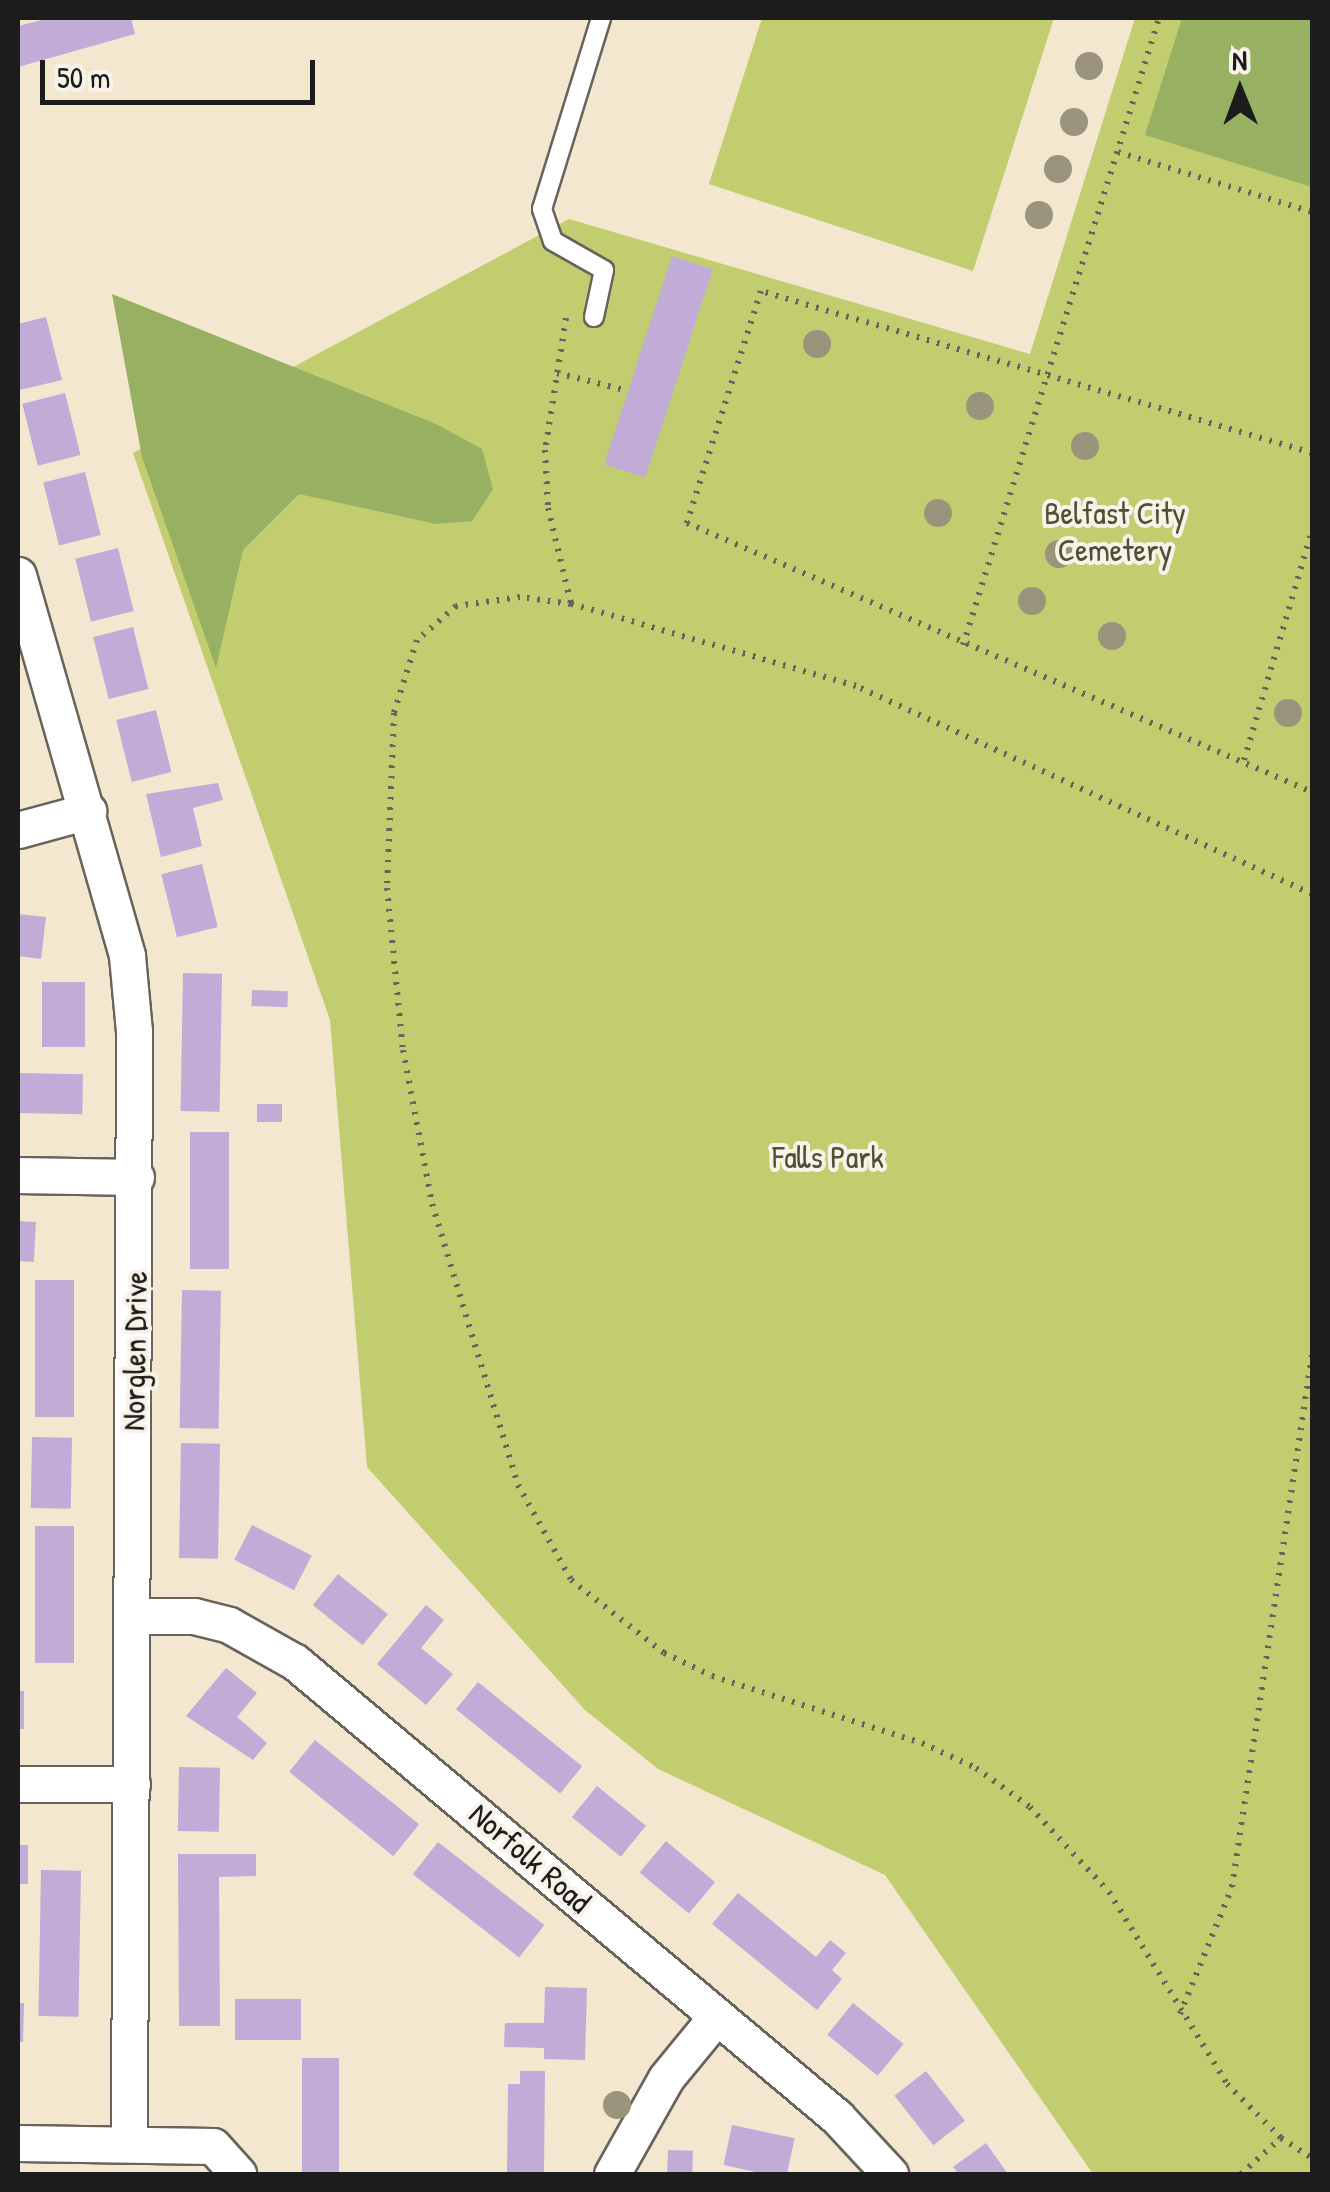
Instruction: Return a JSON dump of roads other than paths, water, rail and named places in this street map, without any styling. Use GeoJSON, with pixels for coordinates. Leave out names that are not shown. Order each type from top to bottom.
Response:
{"type":"FeatureCollection","features":[{"type":"Feature","properties":{"kind":"street","name":"Norglen Drive"},"geometry":{"type":"LineString","coordinates":[[18,576],[127,956],[136,1177],[130,2143]]}},
{"type":"Feature","properties":{"kind":"street"},"geometry":{"type":"LineString","coordinates":[[18,830],[88,811]]}},
{"type":"Feature","properties":{"kind":"street"},"geometry":{"type":"LineString","coordinates":[[18,1175],[136,1177]]}},
{"type":"Feature","properties":{"kind":"street","name":"Norfolk Road"},"geometry":{"type":"LineString","coordinates":[[132,1616],[194,1616],[229,1625],[295,1662],[837,2117],[890,2174]]}},
{"type":"Feature","properties":{"kind":"street"},"geometry":{"type":"LineString","coordinates":[[18,1784],[132,1784]]}},
{"type":"Feature","properties":{"kind":"street"},"geometry":{"type":"LineString","coordinates":[[612,2174],[666,2078],[717,2016]]}},
{"type":"Feature","properties":{"kind":"street"},"geometry":{"type":"LineString","coordinates":[[18,2143],[213,2146],[238,2174]]}},
{"type":"Feature","properties":{"kind":"lane"},"geometry":{"type":"LineString","coordinates":[[594,317],[604,270],[553,241],[542,210],[600,18]]}},
{"type":"Feature","properties":{"kind":"park label","name":"Belfast City Cemetery"},"geometry":{"type":"Point","coordinates":[1115,532]}},
{"type":"Feature","properties":{"kind":"park label","name":"Falls Park"},"geometry":{"type":"Point","coordinates":[828,1157]}}]}
